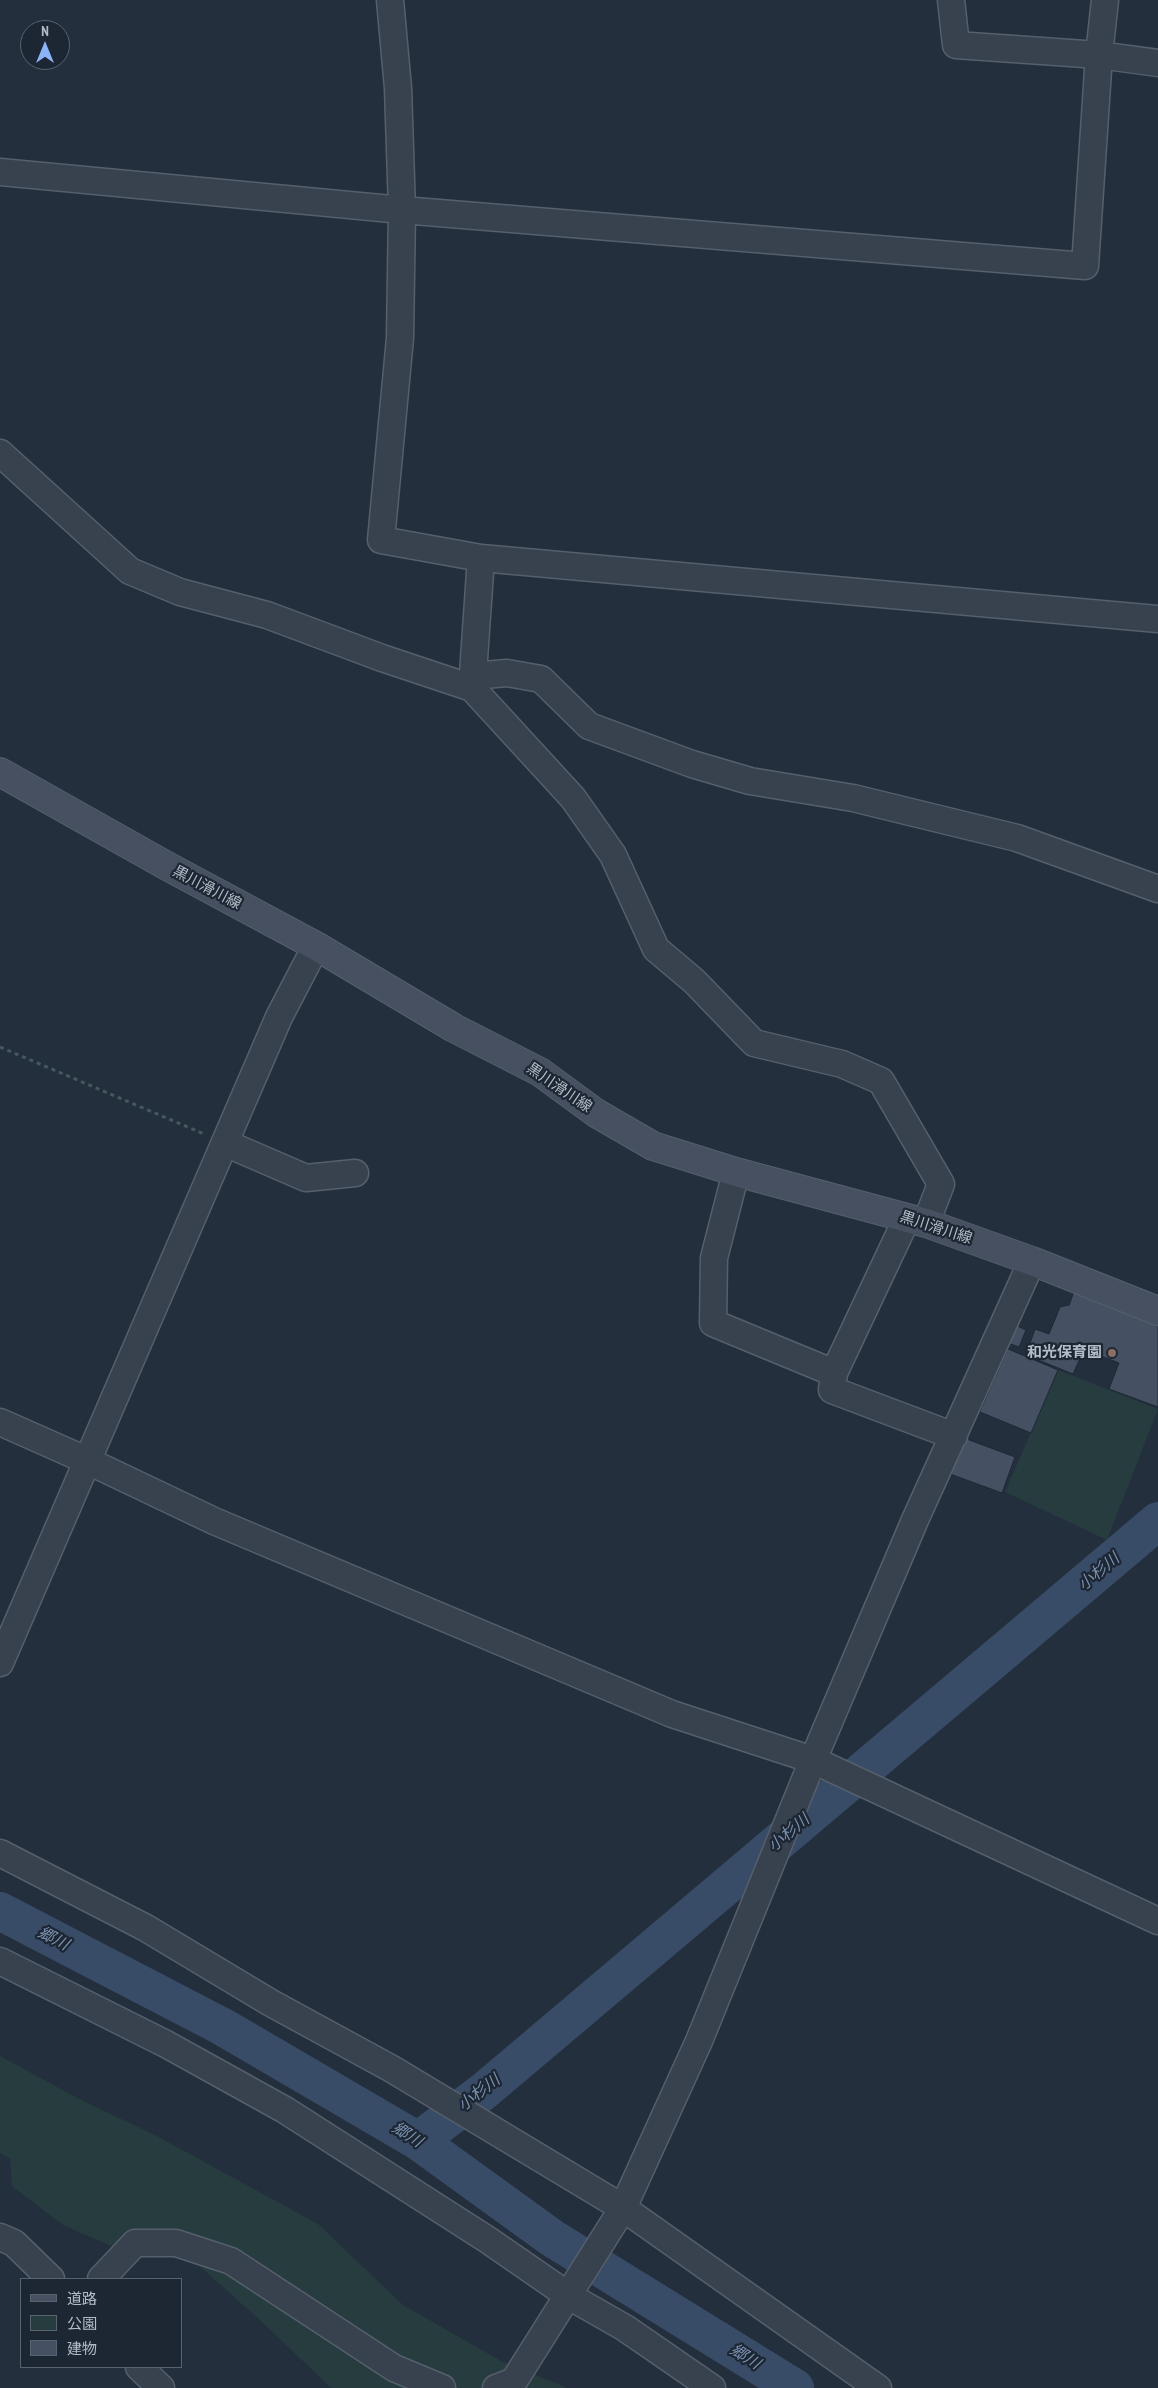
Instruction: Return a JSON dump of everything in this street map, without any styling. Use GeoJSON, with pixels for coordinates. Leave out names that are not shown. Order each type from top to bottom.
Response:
{"type":"FeatureCollection","features":[{"type":"Feature","properties":{"kind":"main road","name":"黒川滑川線"},"geometry":{"type":"LineString","coordinates":[[0,772],[166,866],[316,946],[454,1028],[540,1072],[596,1114],[653,1146],[736,1172],[917,1220],[1158,1311]]}},
{"type":"Feature","properties":{"kind":"street"},"geometry":{"type":"LineString","coordinates":[[390,0],[398,88],[402,210],[400,338],[381,540],[481,558],[1158,619]]}},
{"type":"Feature","properties":{"kind":"street"},"geometry":{"type":"LineString","coordinates":[[951,0],[956,45],[1099,56],[1158,63]]}},
{"type":"Feature","properties":{"kind":"street"},"geometry":{"type":"LineString","coordinates":[[0,172],[402,210],[1085,266],[1099,56],[1105,0]]}},
{"type":"Feature","properties":{"kind":"street"},"geometry":{"type":"LineString","coordinates":[[0,453],[130,570],[180,592],[267,615],[473,682],[574,798],[613,855],[656,949],[694,981],[754,1043],[842,1064],[882,1081],[941,1184],[917,1220],[834,1373],[832,1390],[954,1436]]}},
{"type":"Feature","properties":{"kind":"street"},"geometry":{"type":"LineString","coordinates":[[473,682],[481,558]]}},
{"type":"Feature","properties":{"kind":"street"},"geometry":{"type":"LineString","coordinates":[[473,682],[506,673],[541,679],[589,726],[692,764],[750,781],[853,798],[1017,838],[1158,889]]}},
{"type":"Feature","properties":{"kind":"street"},"geometry":{"type":"LineString","coordinates":[[0,1663],[279,1017],[316,946]]}},
{"type":"Feature","properties":{"kind":"street"},"geometry":{"type":"LineString","coordinates":[[225,1143],[306,1178],[355,1173]]}},
{"type":"Feature","properties":{"kind":"street"},"geometry":{"type":"LineString","coordinates":[[736,1172],[714,1258],[713,1323],[834,1373]]}},
{"type":"Feature","properties":{"kind":"street"},"geometry":{"type":"LineString","coordinates":[[496,2388],[514,2381],[623,2208],[698,2041],[813,1760],[1032,1262]]}},
{"type":"Feature","properties":{"kind":"street"},"geometry":{"type":"LineString","coordinates":[[0,1422],[88,1460],[214,1522],[672,1714],[813,1760],[1158,1921]]}},
{"type":"Feature","properties":{"kind":"street"},"geometry":{"type":"LineString","coordinates":[[0,1853],[146,1928],[272,2003],[392,2069],[623,2208],[878,2388]]}},
{"type":"Feature","properties":{"kind":"street"},"geometry":{"type":"LineString","coordinates":[[0,1961],[166,2044],[284,2110],[480,2235],[569,2296],[624,2328],[712,2388]]}},
{"type":"Feature","properties":{"kind":"street"},"geometry":{"type":"LineString","coordinates":[[0,2237],[14,2243],[50,2278]]}},
{"type":"Feature","properties":{"kind":"street"},"geometry":{"type":"LineString","coordinates":[[102,2278],[135,2243],[176,2243],[232,2261],[394,2368],[442,2388]]}},
{"type":"Feature","properties":{"kind":"street"},"geometry":{"type":"LineString","coordinates":[[140,2368],[161,2388]]}},
{"type":"Feature","properties":{"kind":"path"},"geometry":{"type":"LineString","coordinates":[[0,1047],[225,1143]]}},
{"type":"Feature","properties":{"kind":"green space"},"geometry":{"type":"Polygon","coordinates":[[[1058,1370],[1158,1409],[1107,1540],[1005,1492],[1058,1370]]]}},
{"type":"Feature","properties":{"kind":"green space"},"geometry":{"type":"Polygon","coordinates":[[[0,2056],[81,2100],[153,2134],[318,2224],[403,2305],[503,2362],[568,2388],[331,2388],[261,2321],[160,2231],[111,2246],[63,2225],[12,2186],[10,2159],[0,2153],[0,2056]]]}},
{"type":"Feature","properties":{"kind":"building"},"geometry":{"type":"Polygon","coordinates":[[[1074,1292],[1158,1324],[1158,1407],[1109,1389],[1119,1363],[1088,1351],[1081,1356],[1073,1374],[1026,1355],[1035,1329],[1049,1334],[1060,1307],[1069,1305],[1074,1292]]]}},
{"type":"Feature","properties":{"kind":"building"},"geometry":{"type":"Polygon","coordinates":[[[1015,1325],[1026,1330],[1019,1347],[1008,1343],[1015,1325]]]}},
{"type":"Feature","properties":{"kind":"building"},"geometry":{"type":"Polygon","coordinates":[[[1008,1349],[1058,1370],[1031,1433],[980,1412],[1008,1349]]]}},
{"type":"Feature","properties":{"kind":"building"},"geometry":{"type":"Polygon","coordinates":[[[964,1438],[1015,1457],[1002,1493],[950,1474],[964,1438]]]}},
{"type":"Feature","properties":{"kind":"waterway","name":"小杉川"},"geometry":{"type":"LineString","coordinates":[[418,2141],[484,2091],[1158,1521]]}},
{"type":"Feature","properties":{"kind":"waterway","name":"郷川"},"geometry":{"type":"LineString","coordinates":[[0,1911],[223,2027],[418,2141],[552,2238],[795,2388]]}},
{"type":"Feature","properties":{"kind":"place","name":"和光保育園"},"geometry":{"type":"Point","coordinates":[1112,1353]}}]}
